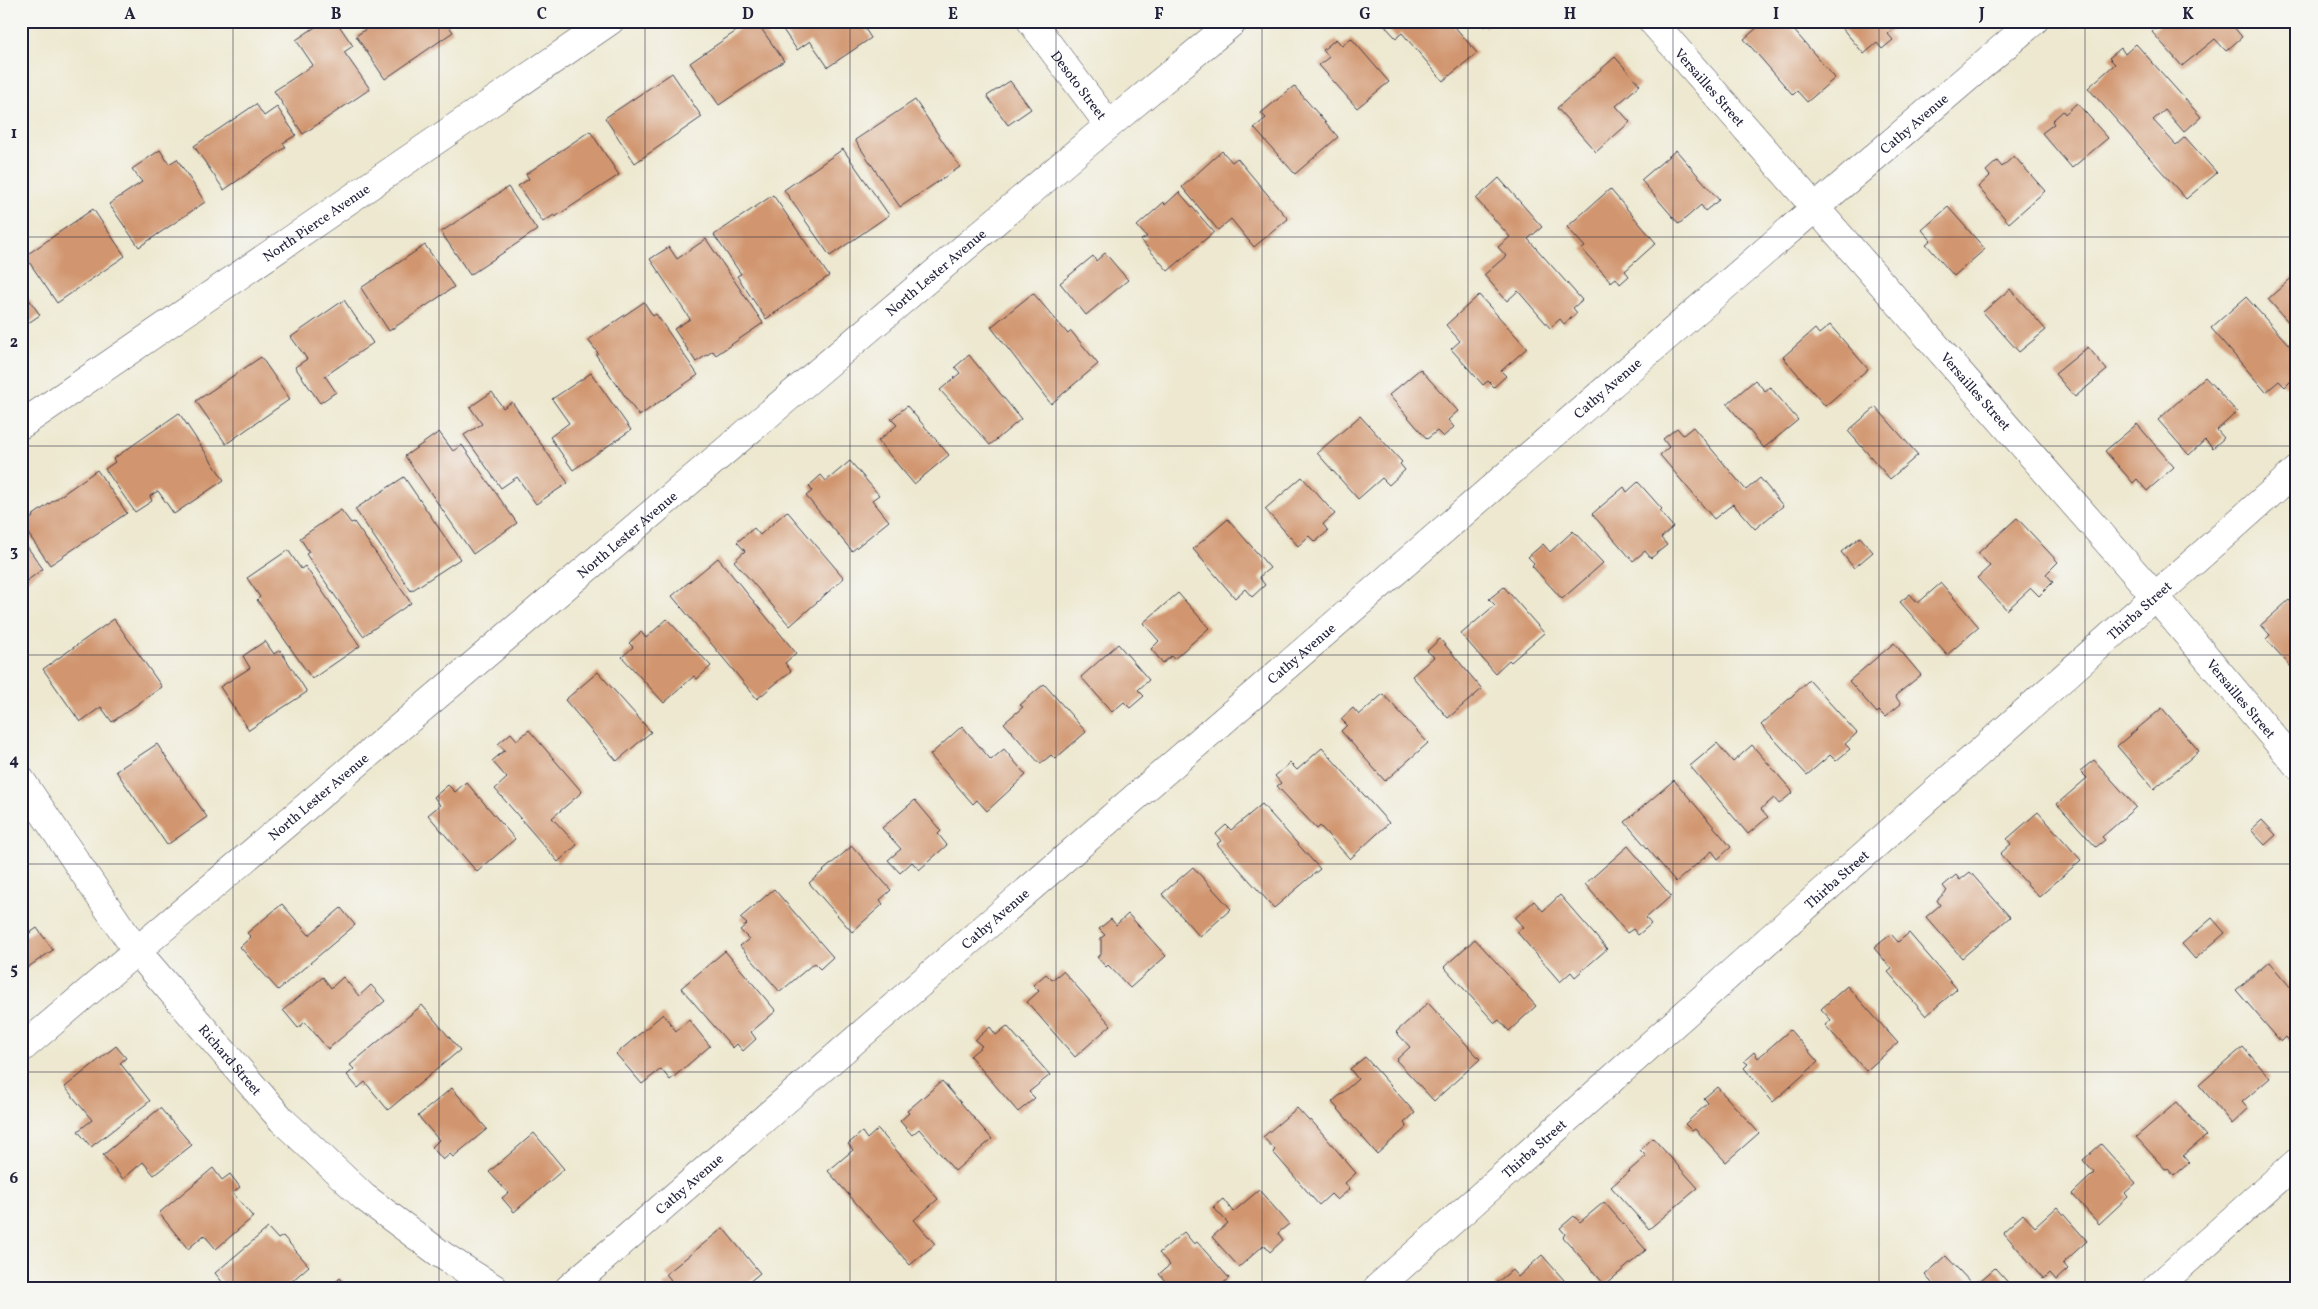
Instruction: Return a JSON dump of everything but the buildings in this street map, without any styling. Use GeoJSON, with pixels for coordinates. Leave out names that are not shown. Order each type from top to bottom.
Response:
{"type":"FeatureCollection","features":[{"type":"Feature","properties":{"kind":"street","name":"North Pierce Avenue"},"geometry":{"type":"LineString","coordinates":[[21,425],[610,21]]}},
{"type":"Feature","properties":{"kind":"street","name":"Desoto Street"},"geometry":{"type":"LineString","coordinates":[[1031,21],[1109,125]]}},
{"type":"Feature","properties":{"kind":"street","name":"North Lester Avenue"},"geometry":{"type":"LineString","coordinates":[[21,1049],[1234,21]]}},
{"type":"Feature","properties":{"kind":"street","name":"Versailles Street"},"geometry":{"type":"LineString","coordinates":[[1652,21],[2154,595],[2297,765]]}},
{"type":"Feature","properties":{"kind":"street","name":"Cathy Avenue"},"geometry":{"type":"LineString","coordinates":[[569,1288],[1815,208],[2034,21]]}},
{"type":"Feature","properties":{"kind":"street","name":"Thirba Street"},"geometry":{"type":"LineString","coordinates":[[1377,1288],[2154,595],[2297,470]]}},
{"type":"Feature","properties":{"kind":"street","name":"Richard Street"},"geometry":{"type":"LineString","coordinates":[[21,780],[136,950],[282,1120],[364,1197],[442,1255],[494,1288]]}},
{"type":"Feature","properties":{"kind":"street"},"geometry":{"type":"LineString","coordinates":[[2156,1288],[2297,1162]]}}]}
